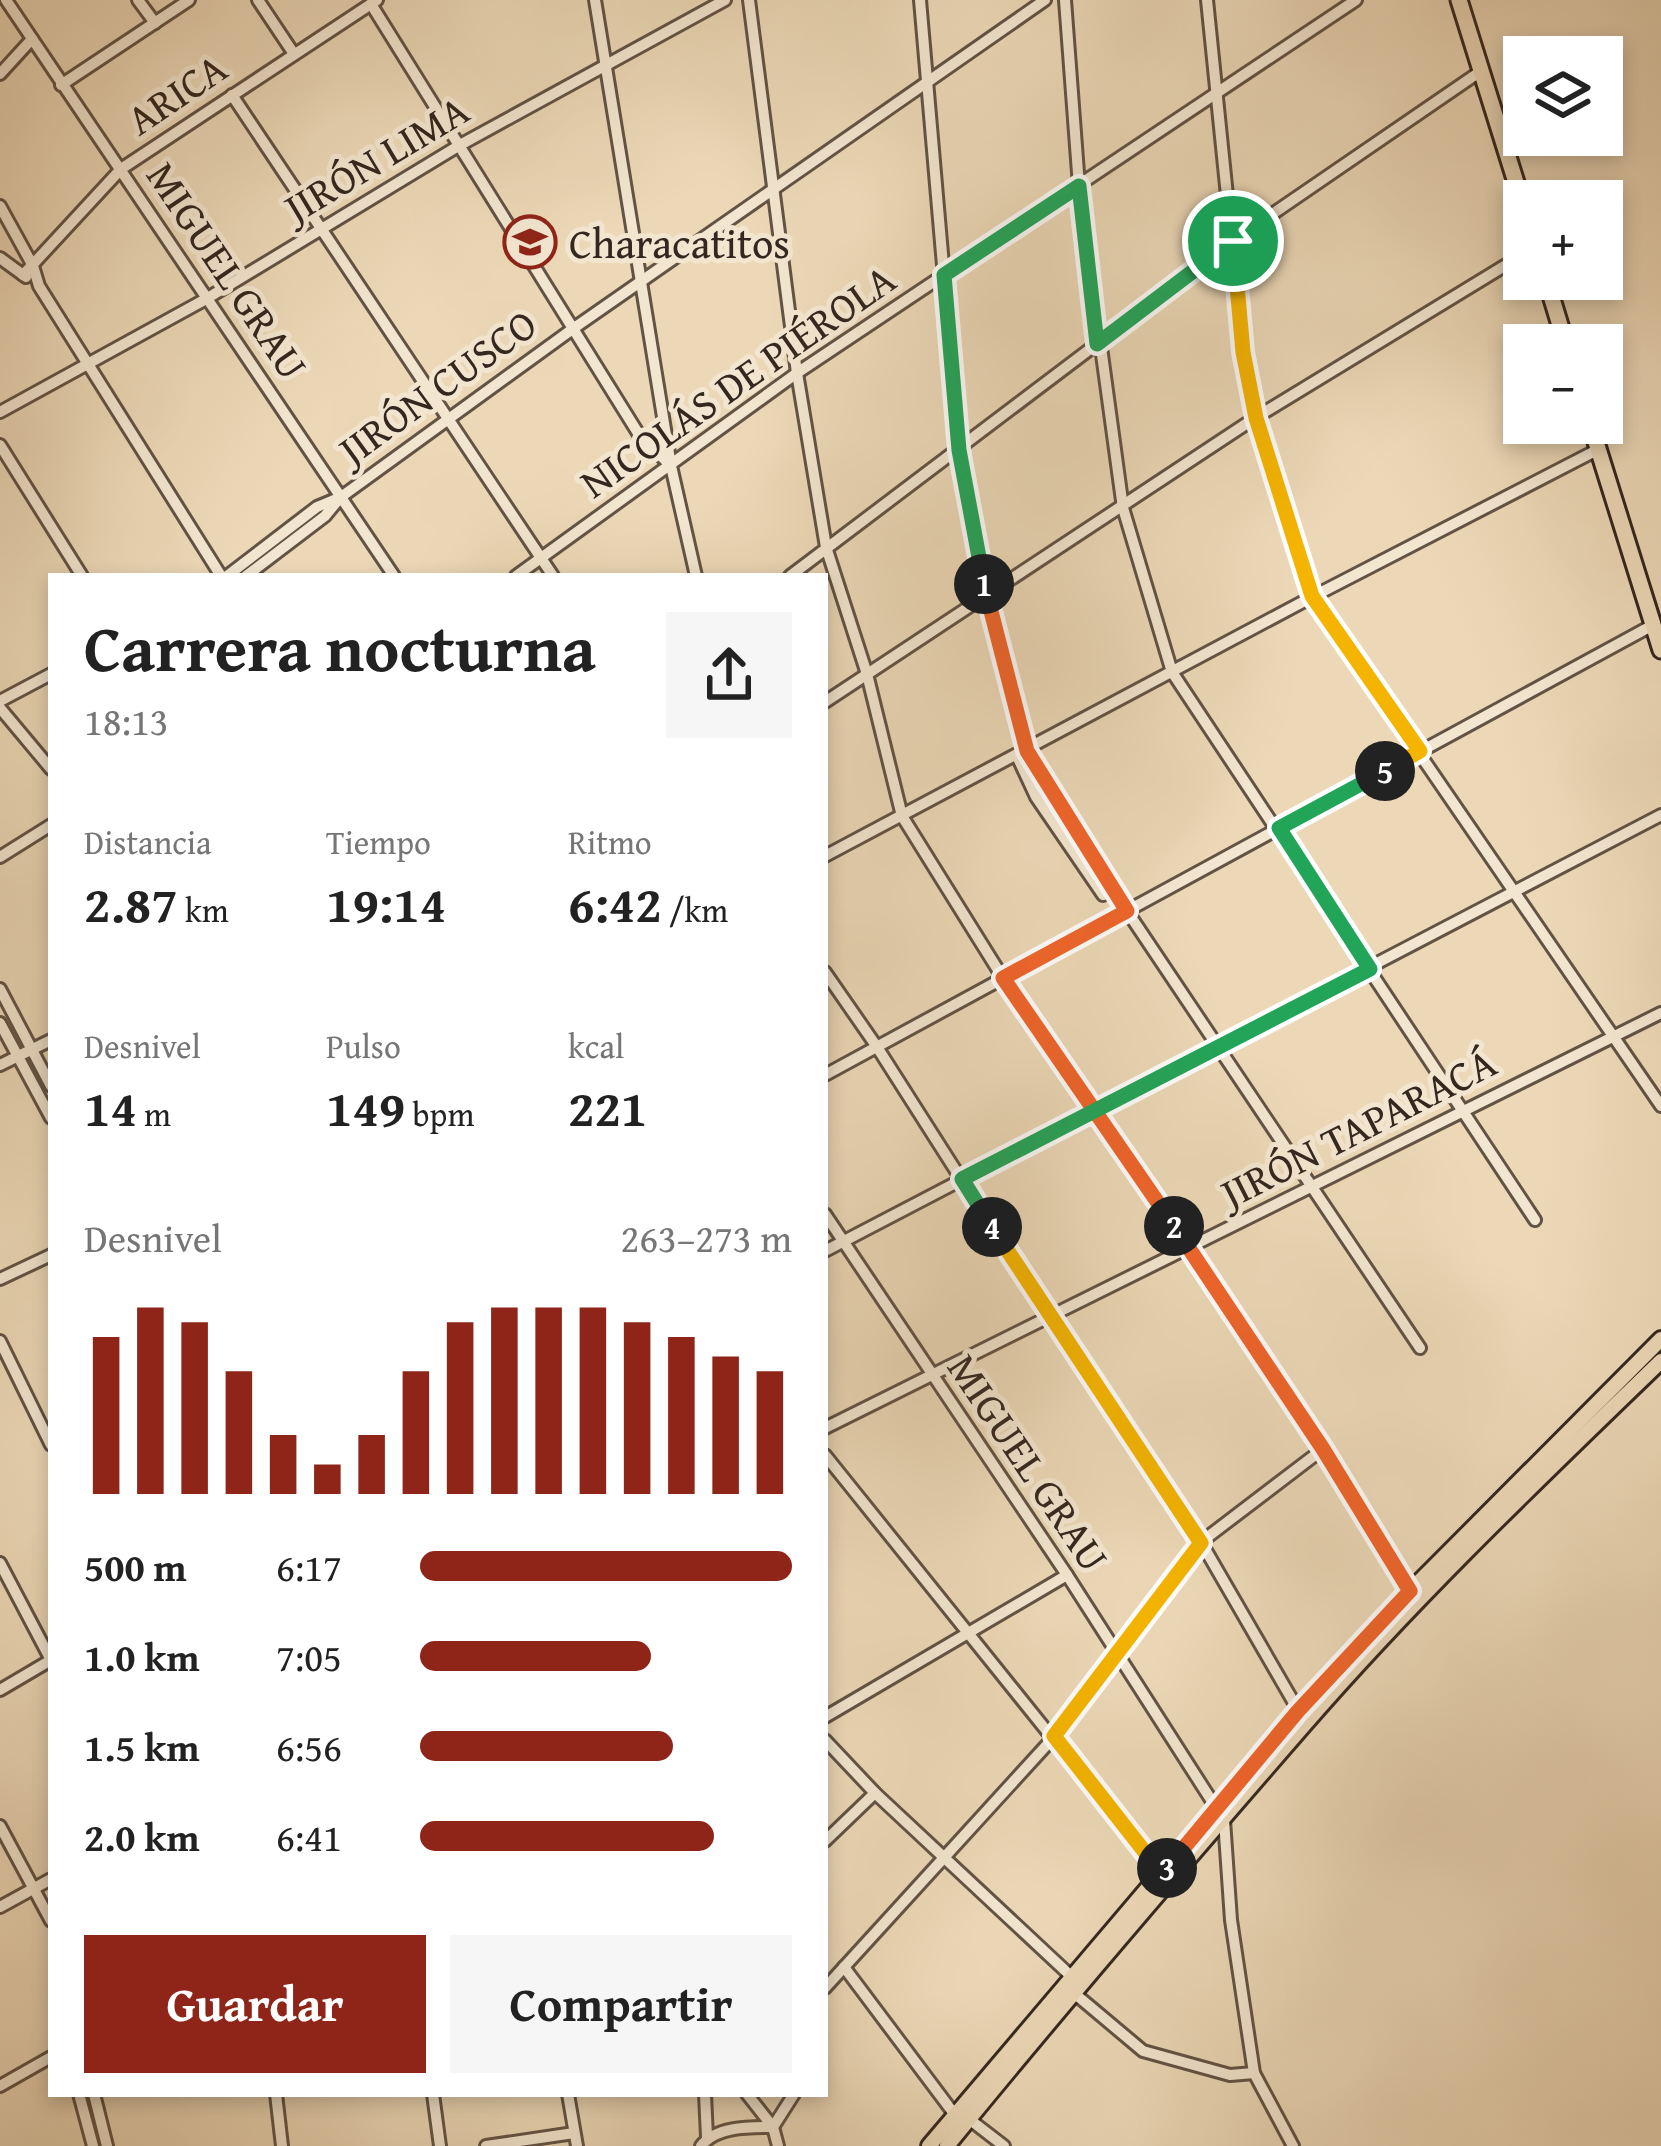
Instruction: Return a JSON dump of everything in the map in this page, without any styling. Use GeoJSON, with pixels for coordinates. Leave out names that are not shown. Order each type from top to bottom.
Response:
{"type":"FeatureCollection","features":[{"type":"Feature","properties":{"kind":"highway"},"geometry":{"type":"LineString","coordinates":[[1459,0],[1515,180]]}},
{"type":"Feature","properties":{"kind":"highway"},"geometry":{"type":"LineString","coordinates":[[1597,444],[1661,650]]}},
{"type":"Feature","properties":{"kind":"main road"},"geometry":{"type":"LineString","coordinates":[[928,2146],[962,2117],[1302,1717],[1661,1340]]}},
{"type":"Feature","properties":{"kind":"main road"},"geometry":{"type":"LineString","coordinates":[[1414,1597],[1661,1360]]}},
{"type":"Feature","properties":{"kind":"main road"},"geometry":{"type":"LineString","coordinates":[[947,2146],[962,2117]]}},
{"type":"Feature","properties":{"kind":"street","name":"MIGUEL GRAU"},"geometry":{"type":"LineString","coordinates":[[6,0],[392,573]]}},
{"type":"Feature","properties":{"kind":"street"},"geometry":{"type":"LineString","coordinates":[[138,0],[155,23]]}},
{"type":"Feature","properties":{"kind":"street"},"geometry":{"type":"LineString","coordinates":[[62,85],[189,0]]}},
{"type":"Feature","properties":{"kind":"street"},"geometry":{"type":"LineString","coordinates":[[258,0],[293,54]]}},
{"type":"Feature","properties":{"kind":"street"},"geometry":{"type":"LineString","coordinates":[[595,0],[671,466],[694,573]]}},
{"type":"Feature","properties":{"kind":"street","name":"JIRÓN LIMA"},"geometry":{"type":"LineString","coordinates":[[0,412],[206,299],[460,145],[725,0]]}},
{"type":"Feature","properties":{"kind":"street"},"geometry":{"type":"LineString","coordinates":[[749,0],[796,373],[826,547],[867,674],[902,817],[1003,978],[1323,1449],[1414,1597]]}},
{"type":"Feature","properties":{"kind":"street"},"geometry":{"type":"LineString","coordinates":[[920,0],[959,450],[987,596],[1036,797],[1103,895]]}},
{"type":"Feature","properties":{"kind":"street","name":"JIRÓN CUSCO"},"geometry":{"type":"LineString","coordinates":[[228,573],[1045,0]]}},
{"type":"Feature","properties":{"kind":"street"},"geometry":{"type":"LineString","coordinates":[[1065,0],[1097,344],[1123,508],[1172,672],[1535,1220]]}},
{"type":"Feature","properties":{"kind":"street"},"geometry":{"type":"LineString","coordinates":[[1207,0],[1243,352],[1256,418],[1312,596],[1661,1106]]}},
{"type":"Feature","properties":{"kind":"street","name":"NICOLÁS DE PIÉROLA"},"geometry":{"type":"LineString","coordinates":[[521,573],[796,373],[1356,0]]}},
{"type":"Feature","properties":{"kind":"street"},"geometry":{"type":"LineString","coordinates":[[374,2],[643,440],[671,466]]}},
{"type":"Feature","properties":{"kind":"street","name":"ARICA"},"geometry":{"type":"LineString","coordinates":[[28,270],[121,169],[374,2]]}},
{"type":"Feature","properties":{"kind":"street"},"geometry":{"type":"LineString","coordinates":[[0,74],[32,39]]}},
{"type":"Feature","properties":{"kind":"street"},"geometry":{"type":"LineString","coordinates":[[794,573],[1233,241],[1480,71]]}},
{"type":"Feature","properties":{"kind":"street"},"geometry":{"type":"LineString","coordinates":[[232,95],[552,573]]}},
{"type":"Feature","properties":{"kind":"street"},"geometry":{"type":"LineString","coordinates":[[0,206],[28,270],[222,573]]}},
{"type":"Feature","properties":{"kind":"street"},"geometry":{"type":"LineString","coordinates":[[0,258],[28,270]]}},
{"type":"Feature","properties":{"kind":"street"},"geometry":{"type":"LineString","coordinates":[[828,700],[1256,418],[1503,267]]}},
{"type":"Feature","properties":{"kind":"street"},"geometry":{"type":"LineString","coordinates":[[0,445],[80,573]]}},
{"type":"Feature","properties":{"kind":"street"},"geometry":{"type":"LineString","coordinates":[[828,854],[1599,449]]}},
{"type":"Feature","properties":{"kind":"street","name":"JIRÓN CUSCO"},"geometry":{"type":"LineString","coordinates":[[250,573],[325,517],[340,497]]}},
{"type":"Feature","properties":{"kind":"street"},"geometry":{"type":"LineString","coordinates":[[828,1073],[1653,625]]}},
{"type":"Feature","properties":{"kind":"street"},"geometry":{"type":"LineString","coordinates":[[48,676],[0,705],[48,765]]}},
{"type":"Feature","properties":{"kind":"street"},"geometry":{"type":"LineString","coordinates":[[1022,754],[1420,1348]]}},
{"type":"Feature","properties":{"kind":"street"},"geometry":{"type":"LineString","coordinates":[[828,1249],[1661,815]]}},
{"type":"Feature","properties":{"kind":"street"},"geometry":{"type":"LineString","coordinates":[[0,857],[48,827]]}},
{"type":"Feature","properties":{"kind":"street"},"geometry":{"type":"LineString","coordinates":[[828,976],[1201,1543],[1302,1717]]}},
{"type":"Feature","properties":{"kind":"street"},"geometry":{"type":"LineString","coordinates":[[0,989],[48,1080]]}},
{"type":"Feature","properties":{"kind":"street","name":"JIRÓN TAPARACÁ"},"geometry":{"type":"LineString","coordinates":[[828,1427],[1661,1013]]}},
{"type":"Feature","properties":{"kind":"street"},"geometry":{"type":"LineString","coordinates":[[0,1023],[48,1113]]}},
{"type":"Feature","properties":{"kind":"street"},"geometry":{"type":"LineString","coordinates":[[0,1065],[48,1042]]}},
{"type":"Feature","properties":{"kind":"street","name":"MIGUEL GRAU"},"geometry":{"type":"LineString","coordinates":[[828,1218],[1220,1813]]}},
{"type":"Feature","properties":{"kind":"street"},"geometry":{"type":"LineString","coordinates":[[0,1279],[48,1256]]}},
{"type":"Feature","properties":{"kind":"street"},"geometry":{"type":"LineString","coordinates":[[0,1341],[48,1439]]}},
{"type":"Feature","properties":{"kind":"street"},"geometry":{"type":"LineString","coordinates":[[828,1985],[1054,1736],[1201,1543],[1323,1449]]}},
{"type":"Feature","properties":{"kind":"street"},"geometry":{"type":"LineString","coordinates":[[828,1459],[1165,1878]]}},
{"type":"Feature","properties":{"kind":"street"},"geometry":{"type":"LineString","coordinates":[[0,1563],[48,1654]]}},
{"type":"Feature","properties":{"kind":"street"},"geometry":{"type":"LineString","coordinates":[[828,1715],[1066,1575]]}},
{"type":"Feature","properties":{"kind":"street"},"geometry":{"type":"LineString","coordinates":[[0,1690],[48,1662]]}},
{"type":"Feature","properties":{"kind":"street"},"geometry":{"type":"LineString","coordinates":[[828,1743],[1070,1985],[1143,2051],[1229,2075],[1254,2073]]}},
{"type":"Feature","properties":{"kind":"street"},"geometry":{"type":"LineString","coordinates":[[828,1838],[875,1793]]}},
{"type":"Feature","properties":{"kind":"street"},"geometry":{"type":"LineString","coordinates":[[1220,1813],[1254,2073],[1293,2146]]}},
{"type":"Feature","properties":{"kind":"street"},"geometry":{"type":"LineString","coordinates":[[0,1826],[48,1916]]}},
{"type":"Feature","properties":{"kind":"street"},"geometry":{"type":"LineString","coordinates":[[0,1907],[48,1881]]}},
{"type":"Feature","properties":{"kind":"street"},"geometry":{"type":"LineString","coordinates":[[844,1967],[962,2117],[1004,2146]]}},
{"type":"Feature","properties":{"kind":"street"},"geometry":{"type":"LineString","coordinates":[[0,2086],[48,2059]]}},
{"type":"Feature","properties":{"kind":"street"},"geometry":{"type":"LineString","coordinates":[[80,2097],[93,2146]]}},
{"type":"Feature","properties":{"kind":"street"},"geometry":{"type":"LineString","coordinates":[[95,2097],[107,2146]]}},
{"type":"Feature","properties":{"kind":"street"},"geometry":{"type":"LineString","coordinates":[[276,2097],[282,2146]]}},
{"type":"Feature","properties":{"kind":"street"},"geometry":{"type":"LineString","coordinates":[[433,2097],[440,2146]]}},
{"type":"Feature","properties":{"kind":"street"},"geometry":{"type":"LineString","coordinates":[[487,2146],[575,2139],[568,2097]]}},
{"type":"Feature","properties":{"kind":"street"},"geometry":{"type":"LineString","coordinates":[[705,2097],[704,2142],[748,2127],[773,2127]]}},
{"type":"Feature","properties":{"kind":"street"},"geometry":{"type":"LineString","coordinates":[[749,2097],[773,2127],[778,2146]]}},
{"type":"Feature","properties":{"kind":"street"},"geometry":{"type":"LineString","coordinates":[[773,2127],[792,2097]]}},
{"type":"Feature","properties":{"kind":"place","name":"Characatitos"},"geometry":{"type":"Point","coordinates":[530,242]}},
{"type":"Feature","properties":{"kind":"route"},"geometry":{"type":"LineString","coordinates":[[1233,241],[1097,344],[1079,186],[944,275],[959,450],[987,596],[1027,751],[1127,911],[1003,978],[1094,1112],[1190,1248],[1410,1591],[1298,1711],[1162,1874],[1054,1736],[1201,1543],[962,1179],[1094,1112],[1370,969],[1279,828],[1420,751],[1312,596],[1256,418],[1243,352],[1233,241]]}}]}
